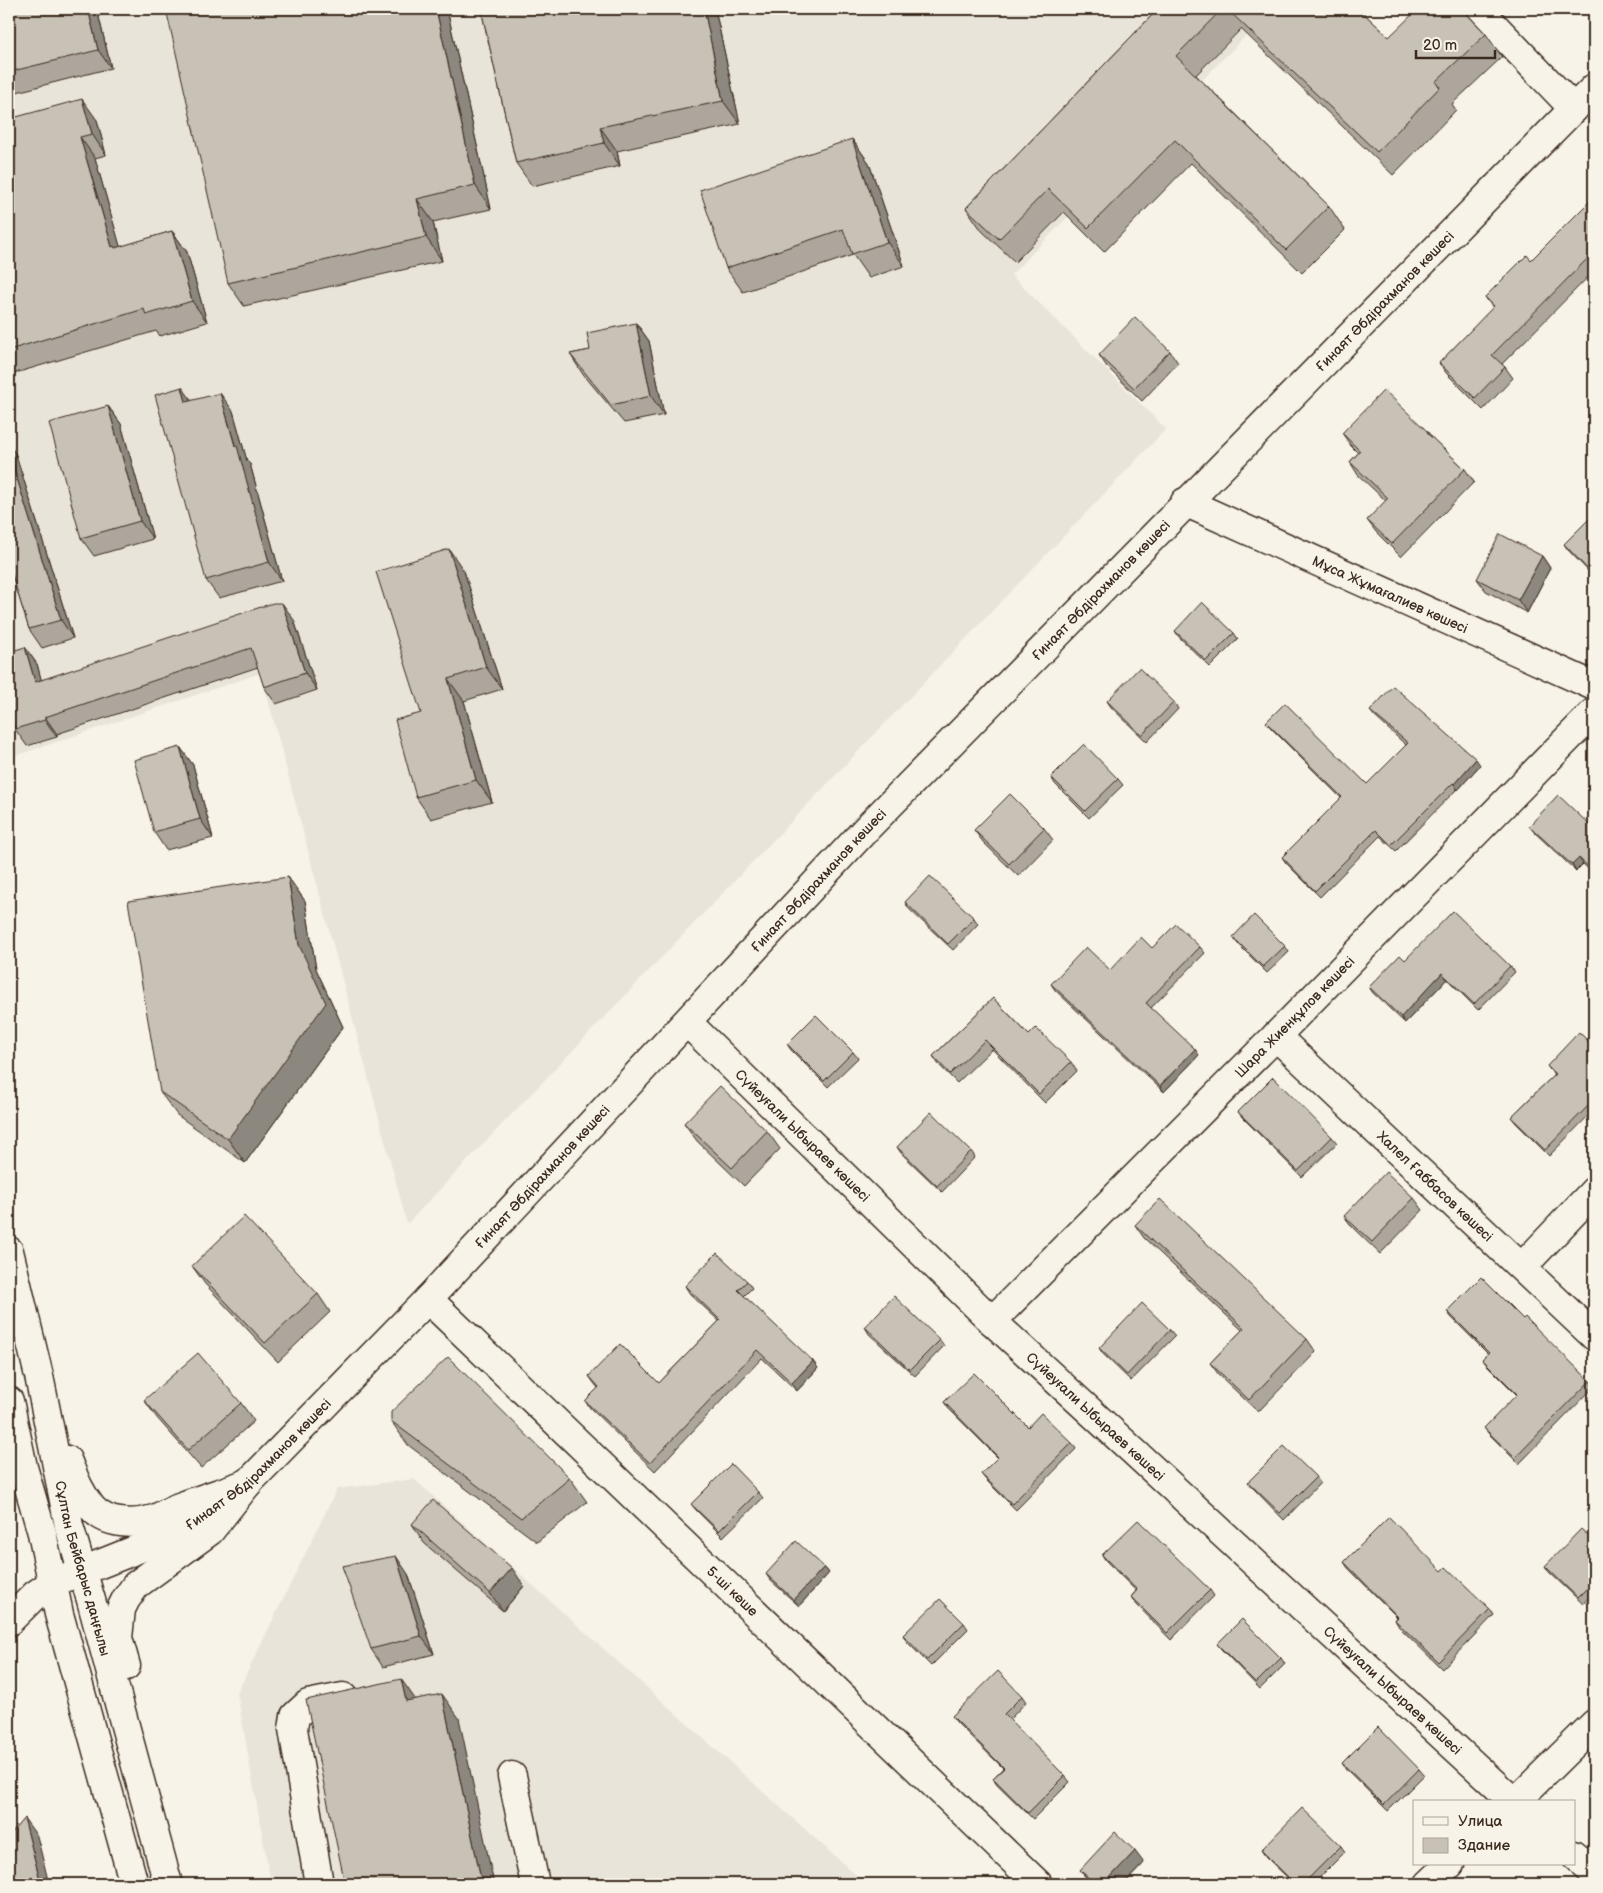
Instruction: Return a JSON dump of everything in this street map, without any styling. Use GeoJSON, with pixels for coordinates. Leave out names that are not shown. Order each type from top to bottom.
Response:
{"type":"FeatureCollection","features":[{"type":"Feature","properties":{"kind":"street"},"geometry":{"type":"LineString","coordinates":[[1478,9],[1574,109]]}},
{"type":"Feature","properties":{"kind":"street","name":"Ғинаят Әбдірахманов көшесі"},"geometry":{"type":"LineString","coordinates":[[9,1621],[35,1595],[52,1583],[178,1533],[248,1483],[428,1300],[867,828],[1185,502],[1594,88]]}},
{"type":"Feature","properties":{"kind":"street","name":"Мұса Жұмағалиев көшесі"},"geometry":{"type":"LineString","coordinates":[[1185,502],[1594,686]]}},
{"type":"Feature","properties":{"kind":"street","name":"Шара Жиенқұлов көшесі"},"geometry":{"type":"LineString","coordinates":[[992,1321],[1276,1036],[1594,712]]}},
{"type":"Feature","properties":{"kind":"street","name":"Сүйеуғали Ыбыраев көшесi"},"geometry":{"type":"LineString","coordinates":[[687,1022],[992,1321],[1512,1800]]}},
{"type":"Feature","properties":{"kind":"street","name":"Халел Ғаббасов көшесі"},"geometry":{"type":"LineString","coordinates":[[1276,1036],[1594,1336]]}},
{"type":"Feature","properties":{"kind":"street"},"geometry":{"type":"LineString","coordinates":[[1522,1267],[1594,1191]]}},
{"type":"Feature","properties":{"kind":"street","name":"Сұлтан Бейбарыс даңғылы"},"geometry":{"type":"LineString","coordinates":[[9,1251],[45,1406],[69,1526],[168,1884]]}},
{"type":"Feature","properties":{"kind":"street","name":"5-шi көше"},"geometry":{"type":"LineString","coordinates":[[428,1300],[1038,1884]]}},
{"type":"Feature","properties":{"kind":"street"},"geometry":{"type":"LineString","coordinates":[[9,1401],[23,1467],[42,1533],[59,1614],[134,1884]]}},
{"type":"Feature","properties":{"kind":"street"},"geometry":{"type":"LineString","coordinates":[[45,1406],[80,1491],[93,1509],[108,1519],[120,1522],[135,1522],[154,1519],[180,1506],[248,1483]]}},
{"type":"Feature","properties":{"kind":"street"},"geometry":{"type":"LineString","coordinates":[[134,1760],[139,1737],[138,1710],[118,1638],[121,1609],[136,1585],[210,1531],[248,1483]]}},
{"type":"Feature","properties":{"kind":"street"},"geometry":{"type":"LineString","coordinates":[[319,1884],[293,1729],[295,1716],[308,1704],[371,1692]]}},
{"type":"Feature","properties":{"kind":"street"},"geometry":{"type":"LineString","coordinates":[[1516,1800],[1594,1724]]}},
{"type":"Feature","properties":{"kind":"street"},"geometry":{"type":"LineString","coordinates":[[512,1776],[535,1884]]}},
{"type":"Feature","properties":{"kind":"street"},"geometry":{"type":"LineString","coordinates":[[1576,1857],[1594,1873]]}},
{"type":"Feature","properties":{"kind":"street"},"geometry":{"type":"LineString","coordinates":[[1429,1884],[1448,1866]]}},
{"type":"Feature","properties":{"kind":"shaded area"},"geometry":{"type":"Polygon","coordinates":[[[9,9],[1272,9],[1011,275],[1166,429],[407,1224],[261,673],[9,758],[9,9]]]}},
{"type":"Feature","properties":{"kind":"shaded area"},"geometry":{"type":"Polygon","coordinates":[[[414,1479],[866,1884],[271,1884],[237,1693],[337,1489],[414,1479]]]}},
{"type":"Feature","properties":{"kind":"building"},"geometry":{"type":"Polygon","coordinates":[[[9,9],[88,9],[98,50],[9,72],[9,9]]]}},
{"type":"Feature","properties":{"kind":"building"},"geometry":{"type":"Polygon","coordinates":[[[166,9],[436,9],[475,185],[417,199],[426,237],[228,283],[166,9]]]}},
{"type":"Feature","properties":{"kind":"building"},"geometry":{"type":"Polygon","coordinates":[[[481,9],[704,9],[723,101],[600,127],[604,143],[516,163],[481,9]]]}},
{"type":"Feature","properties":{"kind":"building"},"geometry":{"type":"Polygon","coordinates":[[[1158,9],[1222,9],[1176,56],[1329,206],[1286,250],[1175,140],[1088,228],[1048,189],[999,239],[966,208],[1158,9]]]}},
{"type":"Feature","properties":{"kind":"building"},"geometry":{"type":"Polygon","coordinates":[[[1227,9],[1359,9],[1389,37],[1418,9],[1462,9],[1486,34],[1435,82],[1440,87],[1377,152],[1227,9]]]}},
{"type":"Feature","properties":{"kind":"building"},"geometry":{"type":"Polygon","coordinates":[[[82,99],[92,134],[80,137],[112,247],[114,246],[115,248],[172,231],[192,301],[146,315],[144,309],[9,350],[9,119],[82,99]]]}},
{"type":"Feature","properties":{"kind":"building"},"geometry":{"type":"Polygon","coordinates":[[[852,139],[887,242],[852,254],[843,229],[726,268],[700,190],[852,139]]]}},
{"type":"Feature","properties":{"kind":"building"},"geometry":{"type":"Polygon","coordinates":[[[1594,197],[1594,252],[1492,355],[1505,367],[1475,398],[1439,363],[1494,306],[1485,297],[1527,255],[1531,260],[1594,197]]]}},
{"type":"Feature","properties":{"kind":"building"},"geometry":{"type":"Polygon","coordinates":[[[1135,317],[1170,351],[1134,388],[1099,355],[1135,317]]]}},
{"type":"Feature","properties":{"kind":"building"},"geometry":{"type":"Polygon","coordinates":[[[636,323],[651,396],[611,405],[570,354],[590,350],[587,333],[636,323]]]}},
{"type":"Feature","properties":{"kind":"building"},"geometry":{"type":"Polygon","coordinates":[[[182,387],[186,402],[220,393],[235,446],[237,446],[269,562],[206,580],[155,395],[182,387]]]}},
{"type":"Feature","properties":{"kind":"building"},"geometry":{"type":"Polygon","coordinates":[[[1384,390],[1465,469],[1392,544],[1367,520],[1388,498],[1350,462],[1360,451],[1342,433],[1384,390]]]}},
{"type":"Feature","properties":{"kind":"building"},"geometry":{"type":"Polygon","coordinates":[[[108,406],[140,521],[81,538],[49,423],[108,406]]]}},
{"type":"Feature","properties":{"kind":"building"},"geometry":{"type":"Polygon","coordinates":[[[9,453],[61,620],[29,629],[9,565],[9,453]]]}},
{"type":"Feature","properties":{"kind":"building"},"geometry":{"type":"Polygon","coordinates":[[[1594,516],[1594,576],[1564,544],[1594,516]]]}},
{"type":"Feature","properties":{"kind":"building"},"geometry":{"type":"Polygon","coordinates":[[[1500,534],[1542,556],[1518,600],[1477,579],[1500,534]]]}},
{"type":"Feature","properties":{"kind":"building"},"geometry":{"type":"Polygon","coordinates":[[[449,549],[486,667],[448,679],[476,780],[416,797],[395,720],[421,713],[376,572],[449,549]]]}},
{"type":"Feature","properties":{"kind":"building"},"geometry":{"type":"Polygon","coordinates":[[[1202,602],[1234,633],[1206,661],[1175,631],[1202,602]]]}},
{"type":"Feature","properties":{"kind":"building"},"geometry":{"type":"Polygon","coordinates":[[[273,603],[282,603],[305,673],[264,687],[251,648],[45,717],[45,720],[15,729],[9,707],[9,652],[25,647],[35,682],[273,603]]]}},
{"type":"Feature","properties":{"kind":"building"},"geometry":{"type":"Polygon","coordinates":[[[1139,668],[1174,702],[1142,735],[1107,701],[1139,668]]]}},
{"type":"Feature","properties":{"kind":"building"},"geometry":{"type":"Polygon","coordinates":[[[1393,686],[1476,759],[1454,784],[1391,845],[1376,830],[1315,891],[1282,857],[1342,797],[1266,722],[1285,703],[1367,784],[1408,743],[1370,711],[1393,686]]]}},
{"type":"Feature","properties":{"kind":"building"},"geometry":{"type":"Polygon","coordinates":[[[1084,744],[1118,779],[1085,811],[1051,777],[1084,744]]]}},
{"type":"Feature","properties":{"kind":"building"},"geometry":{"type":"Polygon","coordinates":[[[180,747],[200,819],[154,832],[134,760],[180,747]]]}},
{"type":"Feature","properties":{"kind":"building"},"geometry":{"type":"Polygon","coordinates":[[[1010,794],[1044,828],[1009,864],[974,830],[1010,794]]]}},
{"type":"Feature","properties":{"kind":"building"},"geometry":{"type":"Polygon","coordinates":[[[1558,795],[1594,829],[1594,872],[1579,858],[1572,865],[1529,826],[1558,795]]]}},
{"type":"Feature","properties":{"kind":"building"},"geometry":{"type":"Polygon","coordinates":[[[930,876],[974,918],[948,944],[905,902],[930,876]]]}},
{"type":"Feature","properties":{"kind":"building"},"geometry":{"type":"Polygon","coordinates":[[[288,877],[299,945],[326,1003],[228,1139],[160,1092],[128,901],[288,877]]]}},
{"type":"Feature","properties":{"kind":"building"},"geometry":{"type":"Polygon","coordinates":[[[1453,911],[1510,966],[1474,1004],[1442,973],[1401,1017],[1369,987],[1400,955],[1405,960],[1453,911]]]}},
{"type":"Feature","properties":{"kind":"building"},"geometry":{"type":"Polygon","coordinates":[[[1254,915],[1285,946],[1263,967],[1233,937],[1254,915]]]}},
{"type":"Feature","properties":{"kind":"building"},"geometry":{"type":"Polygon","coordinates":[[[1176,924],[1200,947],[1146,1003],[1195,1049],[1160,1086],[1051,984],[1086,947],[1110,970],[1141,937],[1152,948],[1176,924]]]}},
{"type":"Feature","properties":{"kind":"building"},"geometry":{"type":"Polygon","coordinates":[[[993,998],[1029,1035],[1036,1028],[1071,1062],[1039,1094],[985,1040],[950,1074],[933,1056],[993,998]]]}},
{"type":"Feature","properties":{"kind":"building"},"geometry":{"type":"Polygon","coordinates":[[[816,1015],[853,1052],[824,1081],[787,1044],[816,1015]]]}},
{"type":"Feature","properties":{"kind":"building"},"geometry":{"type":"Polygon","coordinates":[[[1579,1032],[1594,1047],[1594,1100],[1545,1150],[1511,1117],[1555,1074],[1547,1066],[1579,1032]]]}},
{"type":"Feature","properties":{"kind":"building"},"geometry":{"type":"Polygon","coordinates":[[[1273,1077],[1332,1137],[1298,1171],[1238,1112],[1273,1077]]]}},
{"type":"Feature","properties":{"kind":"building"},"geometry":{"type":"Polygon","coordinates":[[[720,1086],[767,1131],[732,1168],[684,1123],[720,1086]]]}},
{"type":"Feature","properties":{"kind":"building"},"geometry":{"type":"Polygon","coordinates":[[[931,1112],[971,1151],[937,1186],[897,1147],[931,1112]]]}},
{"type":"Feature","properties":{"kind":"building"},"geometry":{"type":"Polygon","coordinates":[[[1386,1172],[1414,1198],[1372,1242],[1344,1216],[1386,1172]]]}},
{"type":"Feature","properties":{"kind":"building"},"geometry":{"type":"Polygon","coordinates":[[[1160,1199],[1307,1339],[1249,1400],[1210,1363],[1244,1328],[1135,1225],[1160,1199]]]}},
{"type":"Feature","properties":{"kind":"building"},"geometry":{"type":"Polygon","coordinates":[[[244,1216],[318,1294],[265,1343],[192,1266],[244,1216]]]}},
{"type":"Feature","properties":{"kind":"building"},"geometry":{"type":"Polygon","coordinates":[[[717,1253],[747,1281],[738,1290],[813,1361],[792,1383],[757,1350],[650,1463],[585,1401],[599,1387],[589,1376],[620,1344],[659,1383],[720,1320],[685,1286],[717,1253]]]}},
{"type":"Feature","properties":{"kind":"building"},"geometry":{"type":"Polygon","coordinates":[[[1481,1277],[1590,1381],[1515,1458],[1484,1428],[1517,1394],[1482,1359],[1489,1353],[1447,1311],[1481,1277]]]}},
{"type":"Feature","properties":{"kind":"building"},"geometry":{"type":"Polygon","coordinates":[[[894,1296],[940,1340],[910,1370],[865,1327],[894,1296]]]}},
{"type":"Feature","properties":{"kind":"building"},"geometry":{"type":"Polygon","coordinates":[[[1142,1303],[1170,1330],[1127,1375],[1099,1348],[1142,1303]]]}},
{"type":"Feature","properties":{"kind":"building"},"geometry":{"type":"Polygon","coordinates":[[[198,1353],[241,1403],[188,1450],[144,1400],[198,1353]]]}},
{"type":"Feature","properties":{"kind":"building"},"geometry":{"type":"Polygon","coordinates":[[[448,1357],[570,1478],[521,1518],[391,1421],[391,1412],[448,1357]]]}},
{"type":"Feature","properties":{"kind":"building"},"geometry":{"type":"Polygon","coordinates":[[[974,1373],[1028,1427],[1041,1413],[1072,1443],[1012,1504],[981,1474],[998,1457],[944,1402],[974,1373]]]}},
{"type":"Feature","properties":{"kind":"building"},"geometry":{"type":"Polygon","coordinates":[[[1284,1446],[1316,1477],[1280,1513],[1248,1482],[1284,1446]]]}},
{"type":"Feature","properties":{"kind":"building"},"geometry":{"type":"Polygon","coordinates":[[[731,1464],[758,1492],[719,1531],[691,1504],[731,1464]]]}},
{"type":"Feature","properties":{"kind":"building"},"geometry":{"type":"Polygon","coordinates":[[[433,1500],[512,1568],[490,1593],[412,1524],[433,1500]]]}},
{"type":"Feature","properties":{"kind":"building"},"geometry":{"type":"Polygon","coordinates":[[[1389,1517],[1442,1571],[1446,1567],[1490,1609],[1438,1662],[1395,1620],[1398,1617],[1344,1562],[1389,1517]]]}},
{"type":"Feature","properties":{"kind":"building"},"geometry":{"type":"Polygon","coordinates":[[[1138,1520],[1210,1590],[1167,1633],[1131,1597],[1137,1590],[1102,1555],[1138,1520]]]}},
{"type":"Feature","properties":{"kind":"building"},"geometry":{"type":"Polygon","coordinates":[[[1581,1529],[1594,1541],[1594,1582],[1578,1598],[1545,1566],[1581,1529]]]}},
{"type":"Feature","properties":{"kind":"building"},"geometry":{"type":"Polygon","coordinates":[[[796,1541],[824,1567],[794,1600],[766,1574],[796,1541]]]}},
{"type":"Feature","properties":{"kind":"building"},"geometry":{"type":"Polygon","coordinates":[[[396,1556],[421,1636],[371,1649],[342,1566],[396,1556]]]}},
{"type":"Feature","properties":{"kind":"building"},"geometry":{"type":"Polygon","coordinates":[[[940,1599],[964,1623],[927,1660],[903,1635],[940,1599]]]}},
{"type":"Feature","properties":{"kind":"building"},"geometry":{"type":"Polygon","coordinates":[[[1242,1619],[1281,1658],[1256,1683],[1217,1644],[1242,1619]]]}},
{"type":"Feature","properties":{"kind":"building"},"geometry":{"type":"Polygon","coordinates":[[[998,1671],[1022,1696],[1004,1714],[1065,1776],[1028,1813],[993,1778],[1004,1768],[952,1716],[998,1671]]]}},
{"type":"Feature","properties":{"kind":"building"},"geometry":{"type":"Polygon","coordinates":[[[401,1679],[406,1701],[442,1694],[482,1884],[345,1884],[306,1700],[401,1679]]]}},
{"type":"Feature","properties":{"kind":"building"},"geometry":{"type":"Polygon","coordinates":[[[1378,1727],[1419,1769],[1384,1805],[1342,1763],[1378,1727]]]}},
{"type":"Feature","properties":{"kind":"building"},"geometry":{"type":"Polygon","coordinates":[[[1302,1808],[1341,1846],[1303,1884],[1295,1884],[1261,1850],[1302,1808]]]}},
{"type":"Feature","properties":{"kind":"building"},"geometry":{"type":"Polygon","coordinates":[[[24,1818],[41,1884],[9,1884],[9,1836],[24,1818]]]}},
{"type":"Feature","properties":{"kind":"building"},"geometry":{"type":"Polygon","coordinates":[[[1115,1832],[1135,1851],[1104,1884],[1095,1884],[1080,1870],[1115,1832]]]}}]}
